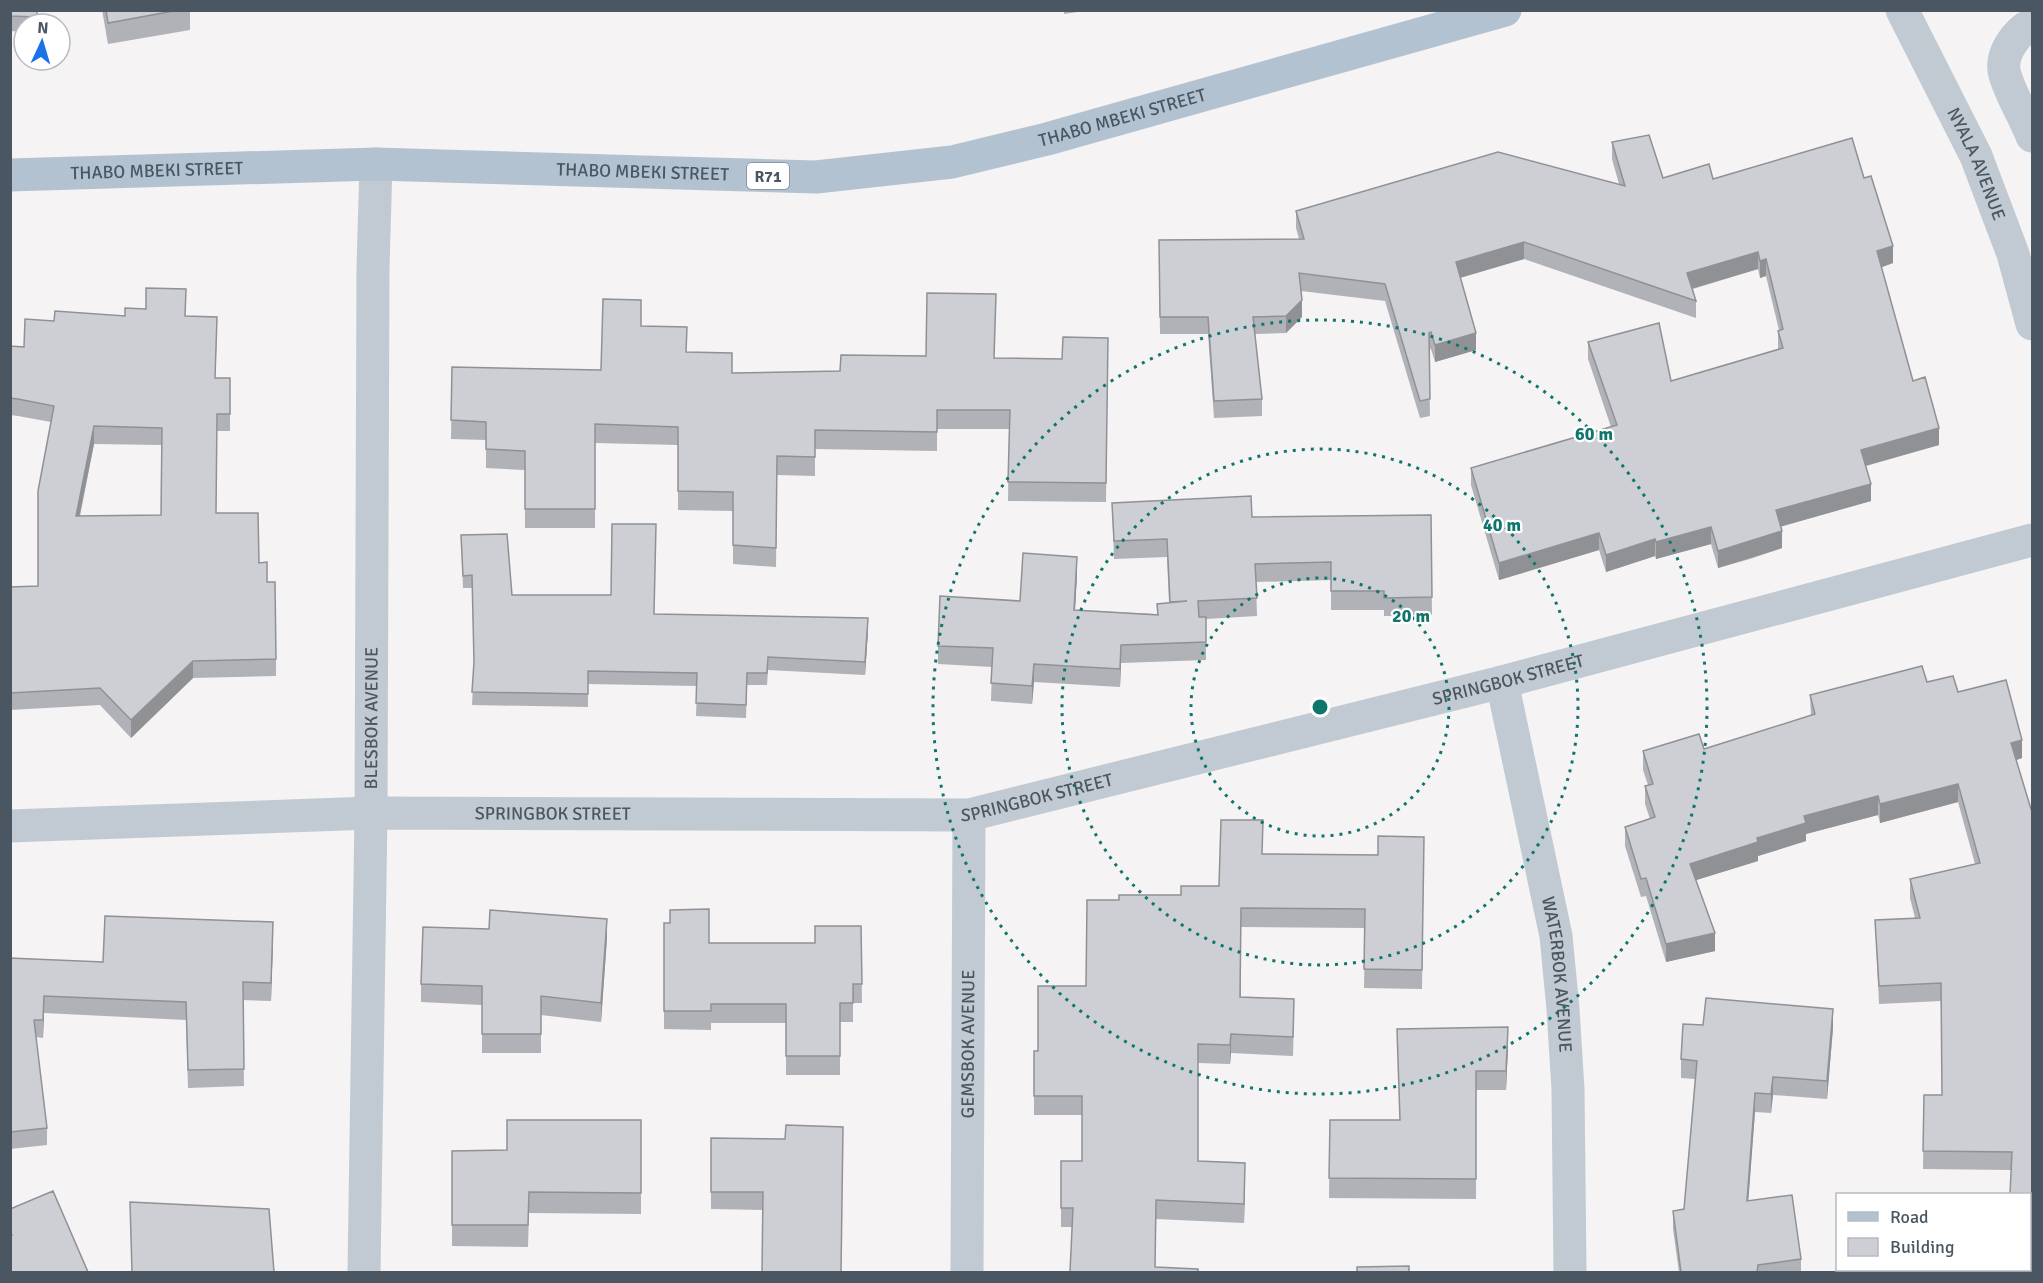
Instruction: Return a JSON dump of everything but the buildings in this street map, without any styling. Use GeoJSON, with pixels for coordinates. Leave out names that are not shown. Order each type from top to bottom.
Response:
{"type":"FeatureCollection","features":[{"type":"Feature","properties":{"kind":"main road","name":"THABO MBEKI STREET"},"geometry":{"type":"LineString","coordinates":[[10,175],[376,165],[816,177],[952,162],[1047,139],[1505,10]]}},
{"type":"Feature","properties":{"kind":"street","name":"NYALA AVENUE"},"geometry":{"type":"LineString","coordinates":[[1902,10],[1976,156],[2013,254],[2030,309]]}},
{"type":"Feature","properties":{"kind":"street"},"geometry":{"type":"LineString","coordinates":[[2032,24],[2021,30],[2008,48],[2004,72],[2032,136]]}},
{"type":"Feature","properties":{"kind":"street","name":"BLESBOK AVENUE"},"geometry":{"type":"LineString","coordinates":[[364,1272],[371,813],[373,268],[376,165]]}},
{"type":"Feature","properties":{"kind":"street","name":"SPRINGBOK STREET"},"geometry":{"type":"LineString","coordinates":[[10,826],[371,813],[969,815],[1502,682],[2032,540]]}},
{"type":"Feature","properties":{"kind":"street","name":"WATERBOK AVENUE"},"geometry":{"type":"LineString","coordinates":[[1502,682],[1556,936],[1568,1089],[1570,1272]]}},
{"type":"Feature","properties":{"kind":"street","name":"GEMSBOK AVENUE"},"geometry":{"type":"LineString","coordinates":[[967,1272],[969,815]]}}]}
